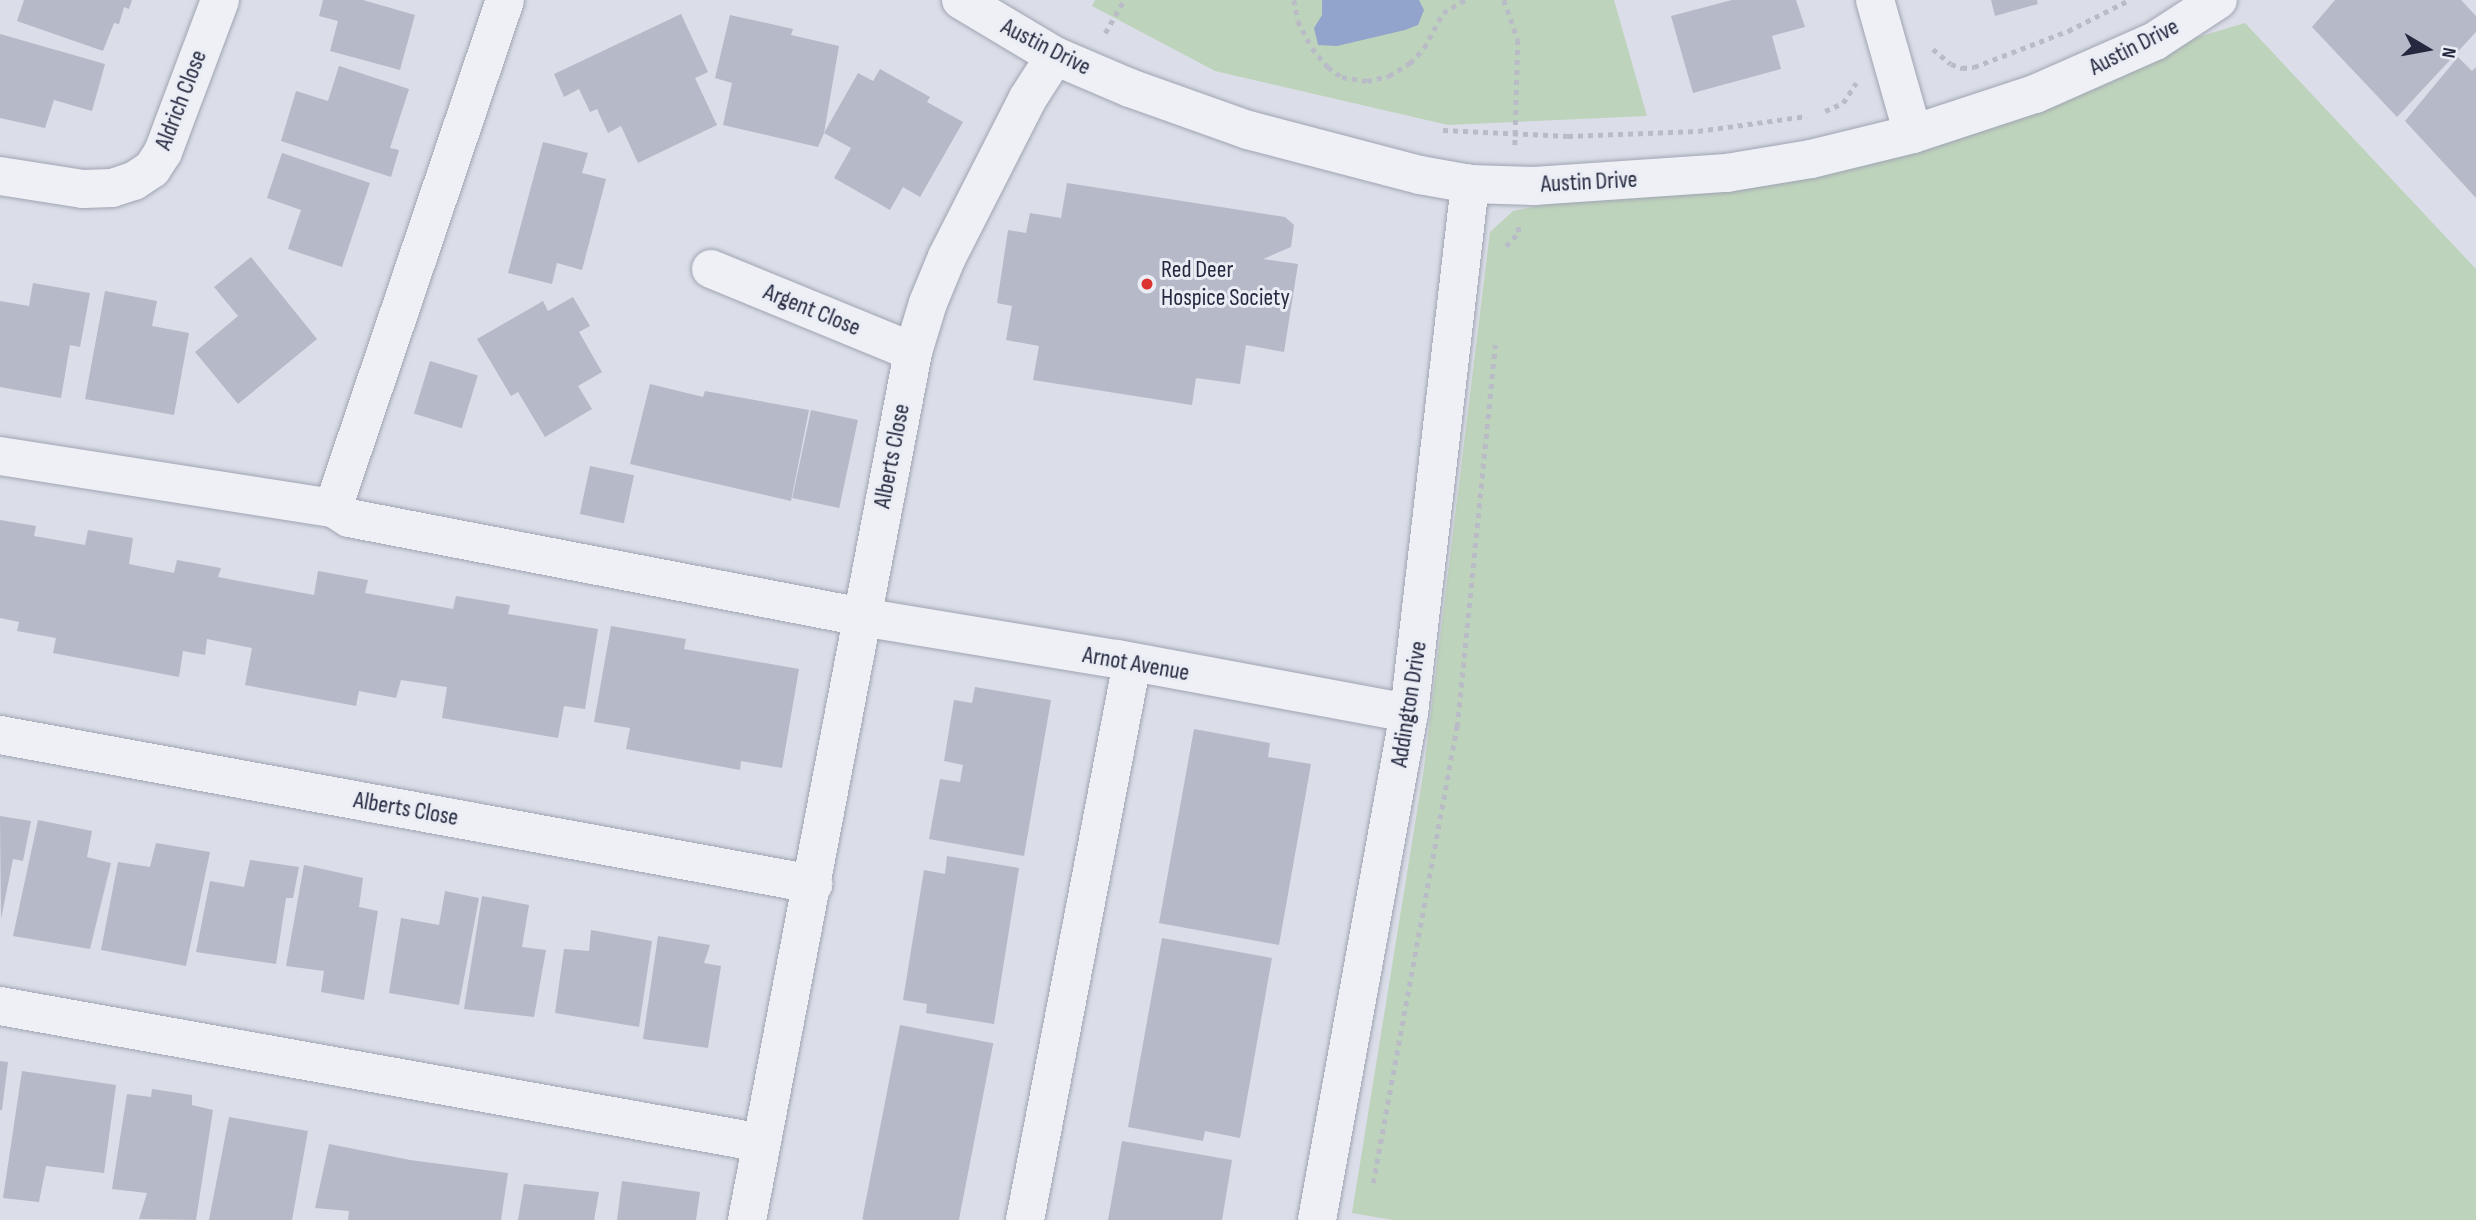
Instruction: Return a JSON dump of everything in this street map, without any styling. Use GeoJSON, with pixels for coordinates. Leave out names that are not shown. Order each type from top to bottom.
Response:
{"type":"FeatureCollection","features":[{"type":"Feature","properties":{"kind":"street","name":"Aldrich Close"},"geometry":{"type":"LineString","coordinates":[[0,176],[83,189],[112,188],[134,181],[152,169],[163,152],[220,0]]}},
{"type":"Feature","properties":{"kind":"street"},"geometry":{"type":"LineString","coordinates":[[333,508],[505,0]]}},
{"type":"Feature","properties":{"kind":"street","name":"Austin Drive"},"geometry":{"type":"LineString","coordinates":[[961,0],[1055,55],[1130,88],[1248,130],[1420,175],[1470,184],[1534,186],[1727,173],[1811,159],[1913,134],[2035,94],[2155,41],[2218,0]]}},
{"type":"Feature","properties":{"kind":"street"},"geometry":{"type":"LineString","coordinates":[[1875,0],[1913,134]]}},
{"type":"Feature","properties":{"kind":"street","name":"Alberts Close"},"geometry":{"type":"LineString","coordinates":[[747,1220],[913,352],[947,257],[1022,110],[1055,55]]}},
{"type":"Feature","properties":{"kind":"street","name":"Addington Drive"},"geometry":{"type":"LineString","coordinates":[[1317,1220],[1409,713],[1470,184]]}},
{"type":"Feature","properties":{"kind":"street","name":"Argent Close"},"geometry":{"type":"LineString","coordinates":[[711,269],[913,352]]}},
{"type":"Feature","properties":{"kind":"street","name":"Arnot Avenue"},"geometry":{"type":"LineString","coordinates":[[0,456],[333,508],[349,518],[862,617],[1409,713]]}},
{"type":"Feature","properties":{"kind":"street"},"geometry":{"type":"LineString","coordinates":[[1025,1220],[1132,663]]}},
{"type":"Feature","properties":{"kind":"street","name":"Alberts Close"},"geometry":{"type":"LineString","coordinates":[[0,735],[813,884]]}},
{"type":"Feature","properties":{"kind":"street"},"geometry":{"type":"LineString","coordinates":[[0,1006],[762,1143]]}},
{"type":"Feature","properties":{"kind":"path"},"geometry":{"type":"LineString","coordinates":[[1105,33],[1124,0]]}},
{"type":"Feature","properties":{"kind":"path"},"geometry":{"type":"LineString","coordinates":[[1294,0],[1298,21],[1312,48],[1328,68],[1342,77],[1367,82],[1388,76],[1410,63],[1424,48],[1443,13],[1465,0]]}},
{"type":"Feature","properties":{"kind":"path"},"geometry":{"type":"LineString","coordinates":[[1504,0],[1518,40],[1514,153]]}},
{"type":"Feature","properties":{"kind":"path"},"geometry":{"type":"LineString","coordinates":[[1933,49],[1951,64],[1974,68],[2068,31],[2129,0]]}},
{"type":"Feature","properties":{"kind":"path"},"geometry":{"type":"LineString","coordinates":[[1819,113],[1843,103],[1853,91],[1859,76]]}},
{"type":"Feature","properties":{"kind":"path"},"geometry":{"type":"LineString","coordinates":[[1443,130],[1567,136],[1698,131],[1811,115]]}},
{"type":"Feature","properties":{"kind":"green space"},"geometry":{"type":"Polygon","coordinates":[[[1095,0],[1614,0],[1647,116],[1448,125],[1215,71],[1092,6],[1095,0]]]}},
{"type":"Feature","properties":{"kind":"green space"},"geometry":{"type":"Polygon","coordinates":[[[2245,23],[2476,269],[2476,1220],[1393,1220],[1352,1213],[1424,768],[1490,232],[1513,211],[1624,188],[2077,73],[2245,23]]]}},
{"type":"Feature","properties":{"kind":"water"},"geometry":{"type":"Polygon","coordinates":[[[1322,0],[1419,0],[1424,10],[1418,25],[1405,30],[1337,46],[1318,45],[1314,28],[1322,15],[1322,0]]]}},
{"type":"Feature","properties":{"kind":"building"},"geometry":{"type":"Polygon","coordinates":[[[24,0],[132,0],[129,9],[124,7],[119,24],[114,23],[103,51],[17,21],[24,0]]]}},
{"type":"Feature","properties":{"kind":"building"},"geometry":{"type":"Polygon","coordinates":[[[323,0],[363,0],[415,15],[400,70],[330,51],[338,21],[319,16],[323,0]]]}},
{"type":"Feature","properties":{"kind":"building"},"geometry":{"type":"Polygon","coordinates":[[[1732,0],[1796,0],[1805,27],[1772,36],[1781,69],[1693,93],[1671,16],[1732,0]]]}},
{"type":"Feature","properties":{"kind":"building"},"geometry":{"type":"Polygon","coordinates":[[[1991,0],[2037,0],[2038,4],[1995,16],[1991,0]]]}},
{"type":"Feature","properties":{"kind":"building"},"geometry":{"type":"Polygon","coordinates":[[[2335,0],[2461,0],[2476,16],[2476,32],[2397,117],[2312,27],[2335,0]]]}},
{"type":"Feature","properties":{"kind":"building"},"geometry":{"type":"Polygon","coordinates":[[[681,14],[708,72],[695,78],[717,125],[638,163],[621,126],[608,133],[597,109],[590,112],[579,89],[564,97],[554,74],[681,14]]]}},
{"type":"Feature","properties":{"kind":"building"},"geometry":{"type":"Polygon","coordinates":[[[730,15],[793,29],[791,35],[839,46],[824,133],[818,147],[723,125],[732,83],[715,78],[730,15]]]}},
{"type":"Feature","properties":{"kind":"building"},"geometry":{"type":"Polygon","coordinates":[[[0,34],[105,64],[92,111],[54,100],[45,128],[0,118],[0,34]]]}},
{"type":"Feature","properties":{"kind":"building"},"geometry":{"type":"Polygon","coordinates":[[[2458,57],[2472,71],[2476,67],[2476,198],[2405,121],[2458,57]]]}},
{"type":"Feature","properties":{"kind":"building"},"geometry":{"type":"Polygon","coordinates":[[[339,66],[409,89],[390,148],[399,150],[391,177],[281,141],[296,91],[328,101],[339,66]]]}},
{"type":"Feature","properties":{"kind":"building"},"geometry":{"type":"Polygon","coordinates":[[[880,69],[930,97],[927,102],[963,122],[920,197],[903,187],[890,210],[834,178],[851,148],[824,133],[858,73],[873,81],[880,69]]]}},
{"type":"Feature","properties":{"kind":"building"},"geometry":{"type":"Polygon","coordinates":[[[543,142],[588,153],[582,173],[606,179],[582,270],[557,263],[552,284],[508,273],[543,142]]]}},
{"type":"Feature","properties":{"kind":"building"},"geometry":{"type":"Polygon","coordinates":[[[282,153],[370,183],[342,267],[288,249],[301,210],[267,198],[282,153]]]}},
{"type":"Feature","properties":{"kind":"building","name":"Red Deer Hospice Society"},"geometry":{"type":"Polygon","coordinates":[[[1067,183],[1285,217],[1294,225],[1291,247],[1263,259],[1298,264],[1284,352],[1246,345],[1240,384],[1196,378],[1192,405],[1033,380],[1039,346],[1006,340],[1012,306],[997,303],[1008,230],[1026,233],[1030,213],[1061,218],[1067,183]]]}},
{"type":"Feature","properties":{"kind":"building"},"geometry":{"type":"Polygon","coordinates":[[[251,257],[317,339],[238,404],[195,352],[238,316],[214,287],[251,257]]]}},
{"type":"Feature","properties":{"kind":"building"},"geometry":{"type":"Polygon","coordinates":[[[33,283],[90,293],[80,347],[70,345],[61,398],[0,387],[0,301],[29,306],[33,283]]]}},
{"type":"Feature","properties":{"kind":"building"},"geometry":{"type":"Polygon","coordinates":[[[105,291],[157,301],[152,326],[189,333],[174,415],[85,399],[105,291]]]}},
{"type":"Feature","properties":{"kind":"building"},"geometry":{"type":"Polygon","coordinates":[[[573,297],[590,326],[579,332],[602,372],[578,386],[592,409],[545,437],[518,392],[511,396],[477,339],[543,301],[548,311],[573,297]]]}},
{"type":"Feature","properties":{"kind":"building"},"geometry":{"type":"Polygon","coordinates":[[[430,361],[478,376],[462,428],[414,414],[430,361]]]}},
{"type":"Feature","properties":{"kind":"building"},"geometry":{"type":"Polygon","coordinates":[[[650,384],[703,397],[705,391],[809,410],[791,501],[630,464],[650,384]]]}},
{"type":"Feature","properties":{"kind":"building"},"geometry":{"type":"Polygon","coordinates":[[[811,410],[858,420],[839,508],[792,498],[811,410]]]}},
{"type":"Feature","properties":{"kind":"building"},"geometry":{"type":"Polygon","coordinates":[[[590,466],[634,475],[624,523],[580,514],[590,466]]]}},
{"type":"Feature","properties":{"kind":"building"},"geometry":{"type":"Polygon","coordinates":[[[0,520],[36,526],[34,536],[85,545],[88,530],[133,538],[129,564],[174,573],[177,560],[221,568],[218,577],[314,595],[318,571],[368,580],[365,593],[453,609],[456,596],[510,605],[508,614],[598,629],[585,709],[564,706],[558,738],[442,718],[447,687],[401,680],[396,698],[359,691],[356,706],[245,685],[252,648],[207,639],[205,655],[183,651],[179,677],[53,653],[56,638],[17,631],[19,622],[0,618],[0,520]]]}},
{"type":"Feature","properties":{"kind":"building"},"geometry":{"type":"Polygon","coordinates":[[[611,626],[686,639],[684,649],[799,669],[782,768],[741,761],[740,770],[626,749],[630,728],[594,722],[611,626]]]}},
{"type":"Feature","properties":{"kind":"building"},"geometry":{"type":"Polygon","coordinates":[[[975,687],[1051,700],[1024,856],[929,839],[940,779],[960,782],[963,765],[944,761],[954,700],[972,703],[975,687]]]}},
{"type":"Feature","properties":{"kind":"building"},"geometry":{"type":"Polygon","coordinates":[[[1194,729],[1270,743],[1268,757],[1311,764],[1279,945],[1159,923],[1194,729]]]}},
{"type":"Feature","properties":{"kind":"building"},"geometry":{"type":"Polygon","coordinates":[[[0,816],[31,821],[23,861],[13,859],[1,919],[0,816]]]}},
{"type":"Feature","properties":{"kind":"building"},"geometry":{"type":"Polygon","coordinates":[[[38,820],[92,831],[87,857],[111,863],[90,949],[13,936],[38,820]]]}},
{"type":"Feature","properties":{"kind":"building"},"geometry":{"type":"Polygon","coordinates":[[[156,843],[210,852],[186,966],[101,950],[118,862],[150,867],[156,843]]]}},
{"type":"Feature","properties":{"kind":"building"},"geometry":{"type":"Polygon","coordinates":[[[947,856],[1019,868],[994,1024],[926,1013],[927,1004],[903,1000],[924,870],[945,874],[947,856]]]}},
{"type":"Feature","properties":{"kind":"building"},"geometry":{"type":"Polygon","coordinates":[[[250,860],[299,867],[293,898],[286,898],[276,964],[196,952],[210,881],[244,887],[250,860]]]}},
{"type":"Feature","properties":{"kind":"building"},"geometry":{"type":"Polygon","coordinates":[[[304,865],[363,878],[359,907],[378,911],[364,1000],[321,992],[324,971],[286,966],[304,865]]]}},
{"type":"Feature","properties":{"kind":"building"},"geometry":{"type":"Polygon","coordinates":[[[445,891],[479,898],[459,1005],[389,993],[401,918],[439,925],[445,891]]]}},
{"type":"Feature","properties":{"kind":"building"},"geometry":{"type":"Polygon","coordinates":[[[482,896],[529,905],[522,947],[546,950],[534,1017],[464,1009],[482,896]]]}},
{"type":"Feature","properties":{"kind":"building"},"geometry":{"type":"Polygon","coordinates":[[[591,930],[652,941],[639,1027],[555,1013],[564,949],[589,951],[591,930]]]}},
{"type":"Feature","properties":{"kind":"building"},"geometry":{"type":"Polygon","coordinates":[[[658,936],[710,945],[704,963],[721,966],[708,1048],[643,1039],[658,936]]]}},
{"type":"Feature","properties":{"kind":"building"},"geometry":{"type":"Polygon","coordinates":[[[1162,938],[1272,958],[1240,1138],[1205,1131],[1203,1141],[1128,1127],[1162,938]]]}},
{"type":"Feature","properties":{"kind":"building"},"geometry":{"type":"Polygon","coordinates":[[[900,1025],[993,1043],[959,1220],[862,1219],[900,1025]]]}},
{"type":"Feature","properties":{"kind":"building"},"geometry":{"type":"Polygon","coordinates":[[[0,1061],[8,1062],[2,1110],[0,1110],[0,1061]]]}},
{"type":"Feature","properties":{"kind":"building"},"geometry":{"type":"Polygon","coordinates":[[[22,1071],[116,1085],[104,1173],[46,1166],[39,1202],[3,1198],[22,1071]]]}},
{"type":"Feature","properties":{"kind":"building"},"geometry":{"type":"Polygon","coordinates":[[[152,1089],[192,1095],[192,1105],[213,1110],[196,1220],[139,1219],[147,1193],[112,1189],[127,1094],[151,1097],[152,1089]]]}},
{"type":"Feature","properties":{"kind":"building"},"geometry":{"type":"Polygon","coordinates":[[[229,1117],[308,1131],[292,1220],[209,1220],[229,1117]]]}},
{"type":"Feature","properties":{"kind":"building"},"geometry":{"type":"Polygon","coordinates":[[[1122,1141],[1232,1160],[1222,1220],[1108,1220],[1122,1141]]]}},
{"type":"Feature","properties":{"kind":"building"},"geometry":{"type":"Polygon","coordinates":[[[329,1144],[410,1160],[508,1173],[501,1220],[348,1220],[349,1211],[315,1208],[329,1144]]]}},
{"type":"Feature","properties":{"kind":"building"},"geometry":{"type":"Polygon","coordinates":[[[622,1181],[700,1192],[696,1220],[617,1220],[622,1181]]]}},
{"type":"Feature","properties":{"kind":"building"},"geometry":{"type":"Polygon","coordinates":[[[524,1184],[599,1192],[594,1220],[518,1220],[524,1184]]]}},
{"type":"Feature","properties":{"kind":"place","name":"Red Deer Hospice Society"},"geometry":{"type":"Point","coordinates":[1147,284]}}]}
